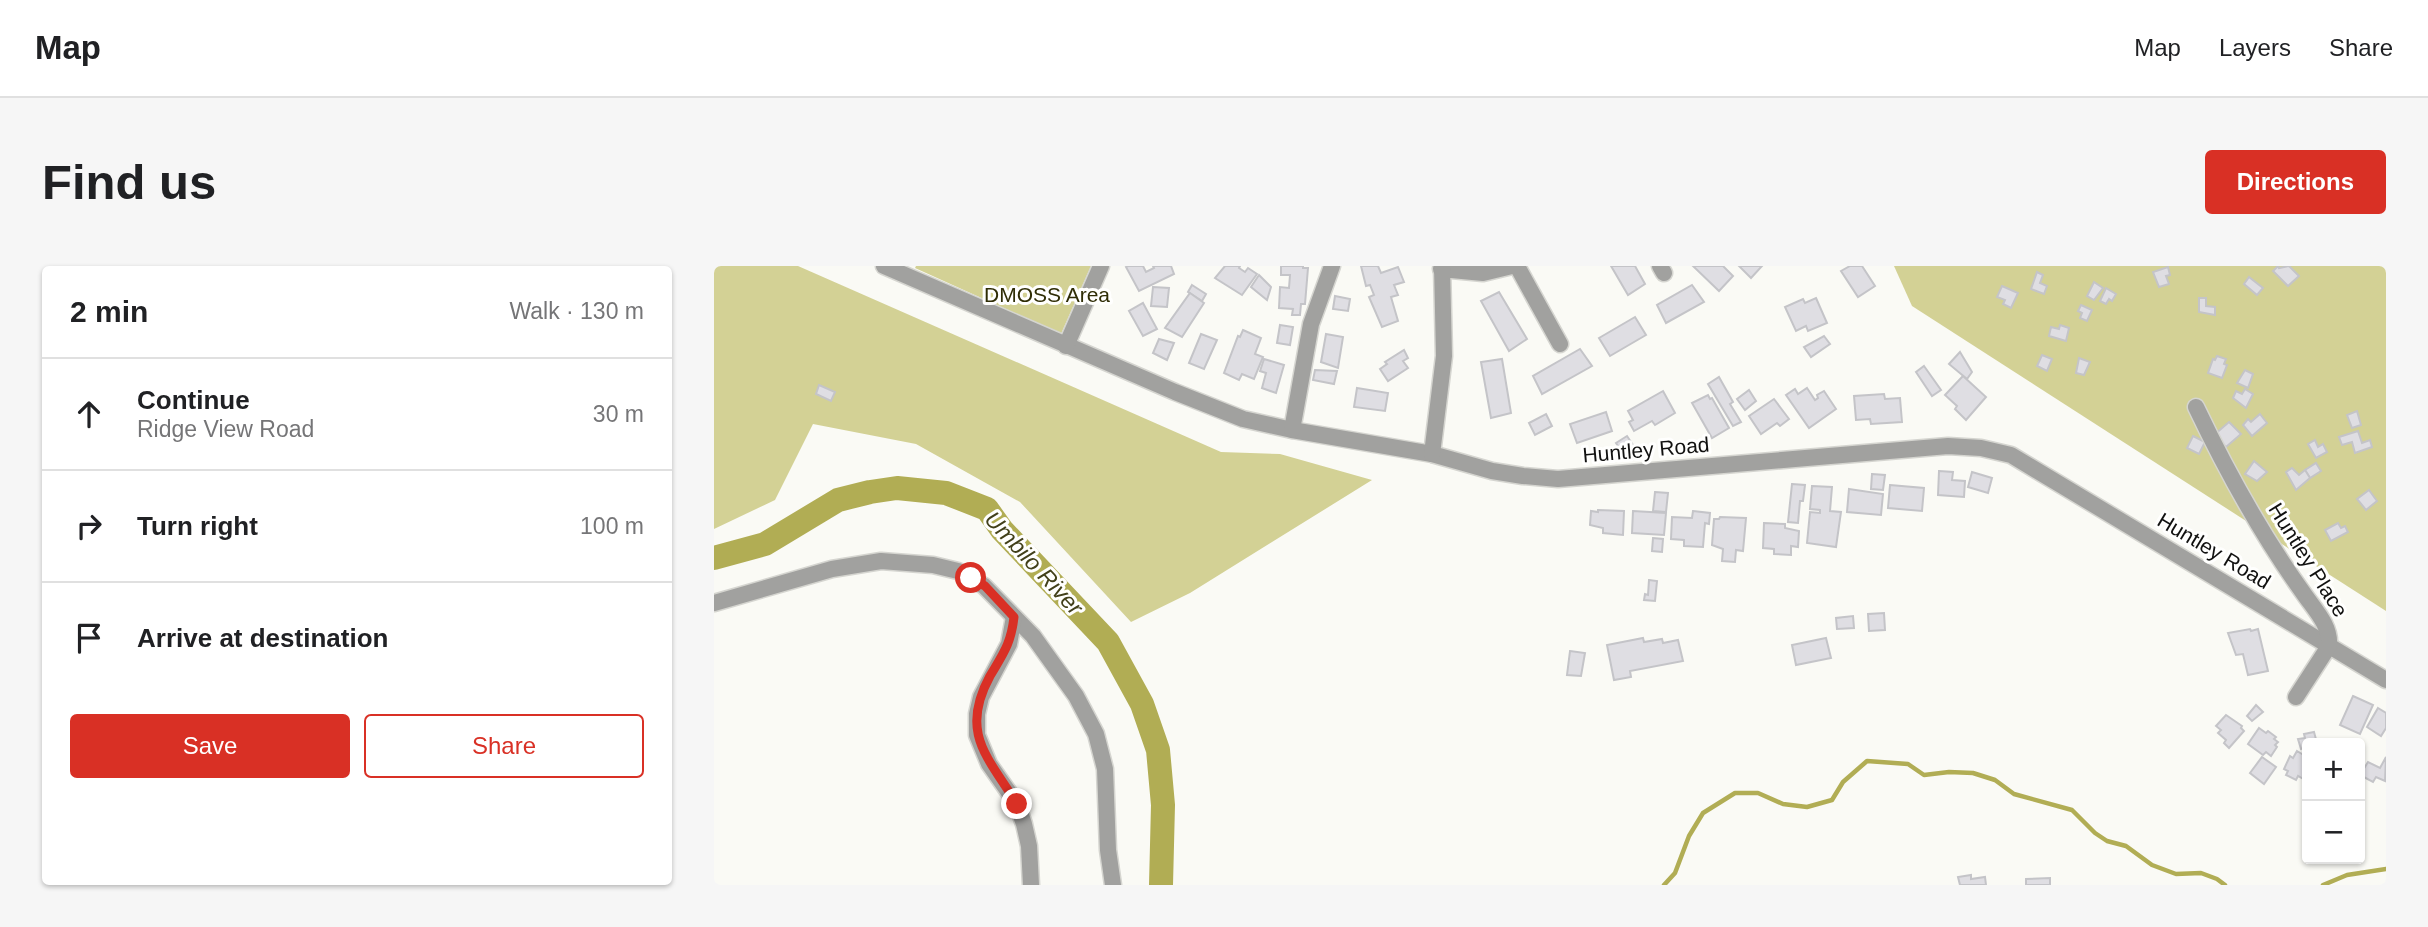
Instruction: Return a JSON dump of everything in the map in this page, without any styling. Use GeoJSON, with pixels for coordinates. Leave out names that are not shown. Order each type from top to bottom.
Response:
{"type":"FeatureCollection","features":[{"type":"Feature","properties":{"kind":"street","name":"Huntley Road"},"geometry":{"type":"LineString","coordinates":[[884,266],[902,270],[1066,346],[1213,409],[1243,419],[1432,454],[1523,477],[1559,479],[1948,446],[1981,447],[2011,455],[2386,680]]}},
{"type":"Feature","properties":{"kind":"street"},"geometry":{"type":"LineString","coordinates":[[1066,346],[1101,266]]}},
{"type":"Feature","properties":{"kind":"street"},"geometry":{"type":"LineString","coordinates":[[1292,430],[1311,324],[1332,266]]}},
{"type":"Feature","properties":{"kind":"street"},"geometry":{"type":"LineString","coordinates":[[1432,454],[1444,356],[1442,267],[1483,273],[1514,266],[1560,344]]}},
{"type":"Feature","properties":{"kind":"street","name":"Huntley Place"},"geometry":{"type":"LineString","coordinates":[[2196,407],[2268,543],[2322,620],[2330,636],[2329,646],[2295,697]]}},
{"type":"Feature","properties":{"kind":"street"},"geometry":{"type":"LineString","coordinates":[[714,603],[832,569],[881,561],[933,565],[958,571],[985,586],[1033,636],[1076,696],[1096,734],[1105,768],[1108,850],[1114,885]]}},
{"type":"Feature","properties":{"kind":"street"},"geometry":{"type":"LineString","coordinates":[[1014,617],[1009,644],[981,697],[977,714],[977,735],[989,764],[1017,804],[1029,846],[1031,885]]}},
{"type":"Feature","properties":{"kind":"green space"},"geometry":{"type":"Polygon","coordinates":[[[714,266],[798,266],[1221,452],[1280,454],[1372,480],[1190,593],[1131,622],[1020,502],[916,444],[813,424],[775,500],[714,529],[714,266]]]}},
{"type":"Feature","properties":{"kind":"green space","name":"DMOSS Area"},"geometry":{"type":"Polygon","coordinates":[[[1091,266],[1061,334],[915,268],[1091,266]]]}},
{"type":"Feature","properties":{"kind":"green space"},"geometry":{"type":"Polygon","coordinates":[[[1894,266],[2386,266],[2386,611],[1912,306],[1894,266]]]}},
{"type":"Feature","properties":{"kind":"building"},"geometry":{"type":"Polygon","coordinates":[[[1143,266],[1146,272],[1154,268],[1153,266],[1171,266],[1174,274],[1139,291],[1126,267],[1143,266]]]}},
{"type":"Feature","properties":{"kind":"building"},"geometry":{"type":"Polygon","coordinates":[[[1225,266],[1240,266],[1245,272],[1248,268],[1257,274],[1242,295],[1215,278],[1225,266]]]}},
{"type":"Feature","properties":{"kind":"building"},"geometry":{"type":"Polygon","coordinates":[[[1281,266],[1308,268],[1305,304],[1301,304],[1300,315],[1292,315],[1293,309],[1279,308],[1280,287],[1289,288],[1290,275],[1281,275],[1281,266]]]}},
{"type":"Feature","properties":{"kind":"building"},"geometry":{"type":"Polygon","coordinates":[[[1361,266],[1378,266],[1381,273],[1398,267],[1404,282],[1394,285],[1398,295],[1391,297],[1398,321],[1382,327],[1369,297],[1374,295],[1370,285],[1366,286],[1361,266]]]}},
{"type":"Feature","properties":{"kind":"building"},"geometry":{"type":"Polygon","coordinates":[[[1611,266],[1635,266],[1645,284],[1628,295],[1611,266]]]}},
{"type":"Feature","properties":{"kind":"building"},"geometry":{"type":"Polygon","coordinates":[[[1693,266],[1723,266],[1733,276],[1719,291],[1693,266]]]}},
{"type":"Feature","properties":{"kind":"building"},"geometry":{"type":"Polygon","coordinates":[[[1739,266],[1762,266],[1751,278],[1739,266]]]}},
{"type":"Feature","properties":{"kind":"building"},"geometry":{"type":"Polygon","coordinates":[[[1850,266],[1862,266],[1875,286],[1858,297],[1841,271],[1850,266]]]}},
{"type":"Feature","properties":{"kind":"building"},"geometry":{"type":"Polygon","coordinates":[[[2278,266],[2289,266],[2299,276],[2288,286],[2273,271],[2278,266]]]}},
{"type":"Feature","properties":{"kind":"building"},"geometry":{"type":"Polygon","coordinates":[[[2168,267],[2170,275],[2166,276],[2169,284],[2159,287],[2153,272],[2168,267]]]}},
{"type":"Feature","properties":{"kind":"building"},"geometry":{"type":"Polygon","coordinates":[[[2037,272],[2043,275],[2040,283],[2047,286],[2044,294],[2031,289],[2037,272]]]}},
{"type":"Feature","properties":{"kind":"building"},"geometry":{"type":"Polygon","coordinates":[[[1259,275],[1271,287],[1267,300],[1251,287],[1259,275]]]}},
{"type":"Feature","properties":{"kind":"building"},"geometry":{"type":"Polygon","coordinates":[[[2249,277],[2263,288],[2257,295],[2244,284],[2249,277]]]}},
{"type":"Feature","properties":{"kind":"building"},"geometry":{"type":"Polygon","coordinates":[[[2094,282],[2103,288],[2094,300],[2087,296],[2094,282]]]}},
{"type":"Feature","properties":{"kind":"building"},"geometry":{"type":"Polygon","coordinates":[[[1192,285],[1206,294],[1202,301],[1188,292],[1192,285]]]}},
{"type":"Feature","properties":{"kind":"building"},"geometry":{"type":"Polygon","coordinates":[[[1692,285],[1704,302],[1666,323],[1657,305],[1692,285]]]}},
{"type":"Feature","properties":{"kind":"building"},"geometry":{"type":"Polygon","coordinates":[[[2002,286],[2018,293],[2011,308],[2003,304],[2005,300],[1997,297],[2002,286]]]}},
{"type":"Feature","properties":{"kind":"building"},"geometry":{"type":"Polygon","coordinates":[[[1153,287],[1169,288],[1167,307],[1151,306],[1153,287]]]}},
{"type":"Feature","properties":{"kind":"building"},"geometry":{"type":"Polygon","coordinates":[[[2106,288],[2116,294],[2112,301],[2109,299],[2106,304],[2100,301],[2106,288]]]}},
{"type":"Feature","properties":{"kind":"building"},"geometry":{"type":"Polygon","coordinates":[[[1499,292],[1527,339],[1509,351],[1481,301],[1499,292]]]}},
{"type":"Feature","properties":{"kind":"building"},"geometry":{"type":"Polygon","coordinates":[[[1190,293],[1204,303],[1182,337],[1165,328],[1190,293]]]}},
{"type":"Feature","properties":{"kind":"building"},"geometry":{"type":"Polygon","coordinates":[[[1335,296],[1350,299],[1348,311],[1333,309],[1335,296]]]}},
{"type":"Feature","properties":{"kind":"building"},"geometry":{"type":"Polygon","coordinates":[[[1816,298],[1827,323],[1808,331],[1806,326],[1796,331],[1785,307],[1803,299],[1805,303],[1816,298]]]}},
{"type":"Feature","properties":{"kind":"building"},"geometry":{"type":"Polygon","coordinates":[[[2199,298],[2206,298],[2206,306],[2215,307],[2215,315],[2199,312],[2199,298]]]}},
{"type":"Feature","properties":{"kind":"building"},"geometry":{"type":"Polygon","coordinates":[[[1143,303],[1157,329],[1143,336],[1129,311],[1143,303]]]}},
{"type":"Feature","properties":{"kind":"building"},"geometry":{"type":"Polygon","coordinates":[[[2081,305],[2092,310],[2087,321],[2080,318],[2082,313],[2078,311],[2081,305]]]}},
{"type":"Feature","properties":{"kind":"building"},"geometry":{"type":"Polygon","coordinates":[[[1635,317],[1646,335],[1610,356],[1599,338],[1635,317]]]}},
{"type":"Feature","properties":{"kind":"building"},"geometry":{"type":"Polygon","coordinates":[[[1280,325],[1293,327],[1290,345],[1277,343],[1280,325]]]}},
{"type":"Feature","properties":{"kind":"building"},"geometry":{"type":"Polygon","coordinates":[[[2060,325],[2069,328],[2066,341],[2049,336],[2051,327],[2059,329],[2060,325]]]}},
{"type":"Feature","properties":{"kind":"building"},"geometry":{"type":"Polygon","coordinates":[[[1243,330],[1261,338],[1255,354],[1263,357],[1254,379],[1242,374],[1239,380],[1224,373],[1238,336],[1240,337],[1243,330]]]}},
{"type":"Feature","properties":{"kind":"building"},"geometry":{"type":"Polygon","coordinates":[[[1201,334],[1217,340],[1204,369],[1189,363],[1201,334]]]}},
{"type":"Feature","properties":{"kind":"building"},"geometry":{"type":"Polygon","coordinates":[[[1326,334],[1343,337],[1338,368],[1321,362],[1326,334]]]}},
{"type":"Feature","properties":{"kind":"building"},"geometry":{"type":"Polygon","coordinates":[[[1824,336],[1830,344],[1811,357],[1804,347],[1824,336]]]}},
{"type":"Feature","properties":{"kind":"building"},"geometry":{"type":"Polygon","coordinates":[[[1159,339],[1174,343],[1167,360],[1153,353],[1159,339]]]}},
{"type":"Feature","properties":{"kind":"building"},"geometry":{"type":"Polygon","coordinates":[[[1580,349],[1592,366],[1542,394],[1533,376],[1580,349]]]}},
{"type":"Feature","properties":{"kind":"building"},"geometry":{"type":"Polygon","coordinates":[[[1404,350],[1408,358],[1403,361],[1408,368],[1388,381],[1380,369],[1387,364],[1385,362],[1404,350]]]}},
{"type":"Feature","properties":{"kind":"building"},"geometry":{"type":"Polygon","coordinates":[[[1960,352],[1972,372],[1967,379],[1949,364],[1960,352]]]}},
{"type":"Feature","properties":{"kind":"building"},"geometry":{"type":"Polygon","coordinates":[[[2042,355],[2052,359],[2047,371],[2037,366],[2042,355]]]}},
{"type":"Feature","properties":{"kind":"building"},"geometry":{"type":"Polygon","coordinates":[[[2217,356],[2226,359],[2224,364],[2227,365],[2222,378],[2208,373],[2213,359],[2217,356]]]}},
{"type":"Feature","properties":{"kind":"building"},"geometry":{"type":"Polygon","coordinates":[[[2079,358],[2090,362],[2084,375],[2076,373],[2079,358]]]}},
{"type":"Feature","properties":{"kind":"building"},"geometry":{"type":"Polygon","coordinates":[[[1264,359],[1284,365],[1276,393],[1262,388],[1266,373],[1260,371],[1264,359]]]}},
{"type":"Feature","properties":{"kind":"building"},"geometry":{"type":"Polygon","coordinates":[[[1502,359],[1511,413],[1491,418],[1481,362],[1502,359]]]}},
{"type":"Feature","properties":{"kind":"building"},"geometry":{"type":"Polygon","coordinates":[[[1924,366],[1941,390],[1932,396],[1916,372],[1924,366]]]}},
{"type":"Feature","properties":{"kind":"building"},"geometry":{"type":"Polygon","coordinates":[[[1315,370],[1337,371],[1334,384],[1313,380],[1315,370]]]}},
{"type":"Feature","properties":{"kind":"building"},"geometry":{"type":"Polygon","coordinates":[[[2245,370],[2253,374],[2248,388],[2237,383],[2245,370]]]}},
{"type":"Feature","properties":{"kind":"building"},"geometry":{"type":"Polygon","coordinates":[[[1963,376],[1986,397],[1966,420],[1955,409],[1957,406],[1945,395],[1963,376]]]}},
{"type":"Feature","properties":{"kind":"building"},"geometry":{"type":"Polygon","coordinates":[[[1719,377],[1741,422],[1733,426],[1708,384],[1719,377]]]}},
{"type":"Feature","properties":{"kind":"building"},"geometry":{"type":"Polygon","coordinates":[[[819,385],[835,392],[831,401],[816,394],[819,385]]]}},
{"type":"Feature","properties":{"kind":"building"},"geometry":{"type":"Polygon","coordinates":[[[1357,388],[1388,393],[1385,411],[1354,407],[1357,388]]]}},
{"type":"Feature","properties":{"kind":"building"},"geometry":{"type":"Polygon","coordinates":[[[1807,388],[1815,400],[1817,395],[1824,391],[1836,409],[1809,428],[1786,395],[1795,389],[1798,394],[1807,388]]]}},
{"type":"Feature","properties":{"kind":"building"},"geometry":{"type":"Polygon","coordinates":[[[2245,389],[2253,394],[2246,408],[2233,398],[2236,391],[2242,394],[2245,389]]]}},
{"type":"Feature","properties":{"kind":"building"},"geometry":{"type":"Polygon","coordinates":[[[1749,390],[1756,401],[1745,410],[1737,399],[1749,390]]]}},
{"type":"Feature","properties":{"kind":"building"},"geometry":{"type":"Polygon","coordinates":[[[1663,391],[1675,413],[1655,425],[1652,421],[1634,431],[1629,422],[1633,420],[1628,411],[1663,391]]]}},
{"type":"Feature","properties":{"kind":"building"},"geometry":{"type":"Polygon","coordinates":[[[1884,394],[1885,399],[1900,398],[1902,422],[1871,424],[1870,419],[1856,420],[1854,396],[1884,394]]]}},
{"type":"Feature","properties":{"kind":"building"},"geometry":{"type":"Polygon","coordinates":[[[1708,395],[1729,428],[1712,438],[1692,403],[1708,395]]]}},
{"type":"Feature","properties":{"kind":"building"},"geometry":{"type":"Polygon","coordinates":[[[1774,399],[1789,419],[1780,426],[1777,423],[1761,434],[1749,416],[1774,399]]]}},
{"type":"Feature","properties":{"kind":"building"},"geometry":{"type":"Polygon","coordinates":[[[2357,411],[2361,425],[2352,428],[2347,415],[2357,411]]]}},
{"type":"Feature","properties":{"kind":"building"},"geometry":{"type":"Polygon","coordinates":[[[1606,412],[1612,431],[1577,443],[1570,424],[1606,412]]]}},
{"type":"Feature","properties":{"kind":"building"},"geometry":{"type":"Polygon","coordinates":[[[1546,414],[1552,426],[1535,435],[1529,423],[1546,414]]]}},
{"type":"Feature","properties":{"kind":"building"},"geometry":{"type":"Polygon","coordinates":[[[2260,414],[2267,423],[2252,436],[2243,425],[2248,419],[2251,422],[2260,414]]]}},
{"type":"Feature","properties":{"kind":"building"},"geometry":{"type":"Polygon","coordinates":[[[2229,422],[2241,434],[2226,447],[2214,435],[2229,422]]]}},
{"type":"Feature","properties":{"kind":"building"},"geometry":{"type":"Polygon","coordinates":[[[2358,431],[2362,443],[2370,440],[2372,447],[2355,453],[2352,442],[2342,445],[2339,437],[2358,431]]]}},
{"type":"Feature","properties":{"kind":"building"},"geometry":{"type":"Polygon","coordinates":[[[1627,436],[1635,448],[1624,455],[1616,443],[1627,436]]]}},
{"type":"Feature","properties":{"kind":"building"},"geometry":{"type":"Polygon","coordinates":[[[2193,436],[2205,442],[2199,454],[2187,448],[2193,436]]]}},
{"type":"Feature","properties":{"kind":"building"},"geometry":{"type":"Polygon","coordinates":[[[2315,440],[2318,447],[2323,444],[2327,452],[2316,458],[2308,444],[2315,440]]]}},
{"type":"Feature","properties":{"kind":"building"},"geometry":{"type":"Polygon","coordinates":[[[2254,461],[2267,472],[2257,481],[2245,474],[2254,461]]]}},
{"type":"Feature","properties":{"kind":"building"},"geometry":{"type":"Polygon","coordinates":[[[2316,463],[2321,471],[2310,478],[2305,470],[2316,463]]]}},
{"type":"Feature","properties":{"kind":"building"},"geometry":{"type":"Polygon","coordinates":[[[2292,468],[2299,475],[2305,470],[2310,478],[2296,490],[2286,472],[2292,468]]]}},
{"type":"Feature","properties":{"kind":"building"},"geometry":{"type":"Polygon","coordinates":[[[1939,471],[1953,472],[1952,480],[1965,481],[1964,497],[1938,495],[1939,471]]]}},
{"type":"Feature","properties":{"kind":"building"},"geometry":{"type":"Polygon","coordinates":[[[1972,472],[1992,478],[1988,493],[1968,487],[1972,472]]]}},
{"type":"Feature","properties":{"kind":"building"},"geometry":{"type":"Polygon","coordinates":[[[1872,474],[1885,475],[1883,490],[1871,489],[1872,474]]]}},
{"type":"Feature","properties":{"kind":"building"},"geometry":{"type":"Polygon","coordinates":[[[1792,484],[1805,485],[1798,523],[1788,522],[1792,484]]]}},
{"type":"Feature","properties":{"kind":"building"},"geometry":{"type":"Polygon","coordinates":[[[1890,485],[1924,488],[1922,511],[1888,508],[1890,485]]]}},
{"type":"Feature","properties":{"kind":"building"},"geometry":{"type":"Polygon","coordinates":[[[1812,486],[1832,487],[1830,511],[1841,512],[1836,547],[1807,543],[1810,512],[1820,513],[1820,510],[1810,509],[1812,486]]]}},
{"type":"Feature","properties":{"kind":"building"},"geometry":{"type":"Polygon","coordinates":[[[1849,489],[1883,494],[1881,515],[1847,512],[1849,489]]]}},
{"type":"Feature","properties":{"kind":"building"},"geometry":{"type":"Polygon","coordinates":[[[2369,490],[2377,501],[2366,510],[2357,499],[2369,490]]]}},
{"type":"Feature","properties":{"kind":"building"},"geometry":{"type":"Polygon","coordinates":[[[1655,492],[1668,493],[1666,512],[1653,511],[1655,492]]]}},
{"type":"Feature","properties":{"kind":"building"},"geometry":{"type":"Polygon","coordinates":[[[1591,511],[1624,511],[1623,535],[1603,533],[1603,528],[1590,525],[1591,511]]]}},
{"type":"Feature","properties":{"kind":"building"},"geometry":{"type":"Polygon","coordinates":[[[1633,511],[1666,513],[1664,535],[1632,533],[1633,511]]]}},
{"type":"Feature","properties":{"kind":"building"},"geometry":{"type":"Polygon","coordinates":[[[1693,511],[1710,513],[1709,524],[1705,523],[1703,547],[1684,546],[1684,540],[1671,539],[1672,517],[1692,518],[1693,511]]]}},
{"type":"Feature","properties":{"kind":"building"},"geometry":{"type":"Polygon","coordinates":[[[1746,518],[1743,551],[1736,550],[1735,562],[1722,561],[1723,549],[1712,545],[1714,519],[1746,518]]]}},
{"type":"Feature","properties":{"kind":"building"},"geometry":{"type":"Polygon","coordinates":[[[1764,523],[1785,524],[1785,528],[1799,531],[1798,547],[1791,546],[1791,555],[1774,554],[1774,549],[1763,548],[1764,523]]]}},
{"type":"Feature","properties":{"kind":"building"},"geometry":{"type":"Polygon","coordinates":[[[2338,523],[2341,528],[2345,526],[2348,532],[2331,541],[2325,530],[2338,523]]]}},
{"type":"Feature","properties":{"kind":"building"},"geometry":{"type":"Polygon","coordinates":[[[1653,538],[1663,539],[1662,552],[1652,551],[1653,538]]]}},
{"type":"Feature","properties":{"kind":"building"},"geometry":{"type":"Polygon","coordinates":[[[1649,580],[1657,581],[1655,601],[1644,600],[1645,594],[1648,595],[1649,580]]]}},
{"type":"Feature","properties":{"kind":"building"},"geometry":{"type":"Polygon","coordinates":[[[1884,613],[1885,630],[1869,631],[1868,614],[1884,613]]]}},
{"type":"Feature","properties":{"kind":"building"},"geometry":{"type":"Polygon","coordinates":[[[1853,616],[1854,628],[1837,629],[1836,618],[1853,616]]]}},
{"type":"Feature","properties":{"kind":"building"},"geometry":{"type":"Polygon","coordinates":[[[2258,629],[2268,671],[2248,675],[2243,654],[2236,655],[2228,633],[2258,629]]]}},
{"type":"Feature","properties":{"kind":"building"},"geometry":{"type":"Polygon","coordinates":[[[1643,638],[1644,642],[1662,639],[1663,643],[1678,640],[1683,661],[1630,671],[1631,677],[1614,680],[1607,645],[1643,638]]]}},
{"type":"Feature","properties":{"kind":"building"},"geometry":{"type":"Polygon","coordinates":[[[1826,638],[1831,658],[1796,665],[1792,645],[1826,638]]]}},
{"type":"Feature","properties":{"kind":"building"},"geometry":{"type":"Polygon","coordinates":[[[1570,651],[1585,653],[1581,676],[1567,675],[1570,651]]]}},
{"type":"Feature","properties":{"kind":"building"},"geometry":{"type":"Polygon","coordinates":[[[2353,696],[2373,705],[2360,734],[2340,725],[2353,696]]]}},
{"type":"Feature","properties":{"kind":"building"},"geometry":{"type":"Polygon","coordinates":[[[2256,705],[2263,712],[2252,721],[2247,716],[2256,705]]]}},
{"type":"Feature","properties":{"kind":"building"},"geometry":{"type":"Polygon","coordinates":[[[2378,708],[2386,713],[2386,728],[2381,736],[2367,727],[2378,708]]]}},
{"type":"Feature","properties":{"kind":"building"},"geometry":{"type":"Polygon","coordinates":[[[2226,715],[2242,726],[2244,731],[2229,748],[2224,743],[2226,740],[2218,733],[2221,730],[2216,726],[2226,715]]]}},
{"type":"Feature","properties":{"kind":"building"},"geometry":{"type":"Polygon","coordinates":[[[2259,728],[2276,737],[2274,739],[2278,742],[2275,745],[2277,747],[2271,756],[2266,752],[2263,755],[2248,744],[2259,728]]]}},
{"type":"Feature","properties":{"kind":"building"},"geometry":{"type":"Polygon","coordinates":[[[2314,732],[2316,738],[2305,738],[2304,734],[2314,732]]]}},
{"type":"Feature","properties":{"kind":"building"},"geometry":{"type":"Polygon","coordinates":[[[2297,751],[2302,754],[2302,778],[2298,776],[2296,780],[2286,775],[2288,771],[2284,769],[2290,756],[2293,758],[2297,751]]]}},
{"type":"Feature","properties":{"kind":"building"},"geometry":{"type":"Polygon","coordinates":[[[2262,757],[2276,767],[2264,784],[2250,773],[2262,757]]]}},
{"type":"Feature","properties":{"kind":"building"},"geometry":{"type":"Polygon","coordinates":[[[2386,757],[2385,781],[2376,777],[2373,782],[2365,778],[2368,762],[2380,768],[2386,757]]]}},
{"type":"Feature","properties":{"kind":"building"},"geometry":{"type":"Polygon","coordinates":[[[1971,875],[1971,879],[1985,877],[1986,885],[1960,885],[1958,877],[1971,875]]]}},
{"type":"Feature","properties":{"kind":"building"},"geometry":{"type":"Polygon","coordinates":[[[2050,878],[2050,885],[2026,885],[2026,879],[2050,878]]]}},
{"type":"Feature","properties":{"kind":"waterway","name":"Umbilo River"},"geometry":{"type":"LineString","coordinates":[[714,558],[765,544],[838,500],[870,492],[897,488],[946,493],[987,509],[1002,530],[1108,642],[1142,704],[1158,750],[1163,805],[1161,885]]}},
{"type":"Feature","properties":{"kind":"waterway"},"geometry":{"type":"LineString","coordinates":[[1664,885],[1675,873],[1689,836],[1703,813],[1735,793],[1758,793],[1783,804],[1807,807],[1832,800],[1843,782],[1867,761],[1908,764],[1924,775],[1973,773],[1995,780],[2014,794],[2072,810],[2095,833],[2107,841],[2126,846],[2152,865],[2176,874],[2201,873],[2225,885]]}},
{"type":"Feature","properties":{"kind":"waterway"},"geometry":{"type":"LineString","coordinates":[[2323,885],[2347,875],[2386,869]]}},
{"type":"Feature","properties":{"kind":"route"},"geometry":{"type":"LineString","coordinates":[[971,578],[985,586],[1014,617],[1009,644],[981,697],[977,714],[977,735],[989,764],[1017,804]]}}]}
